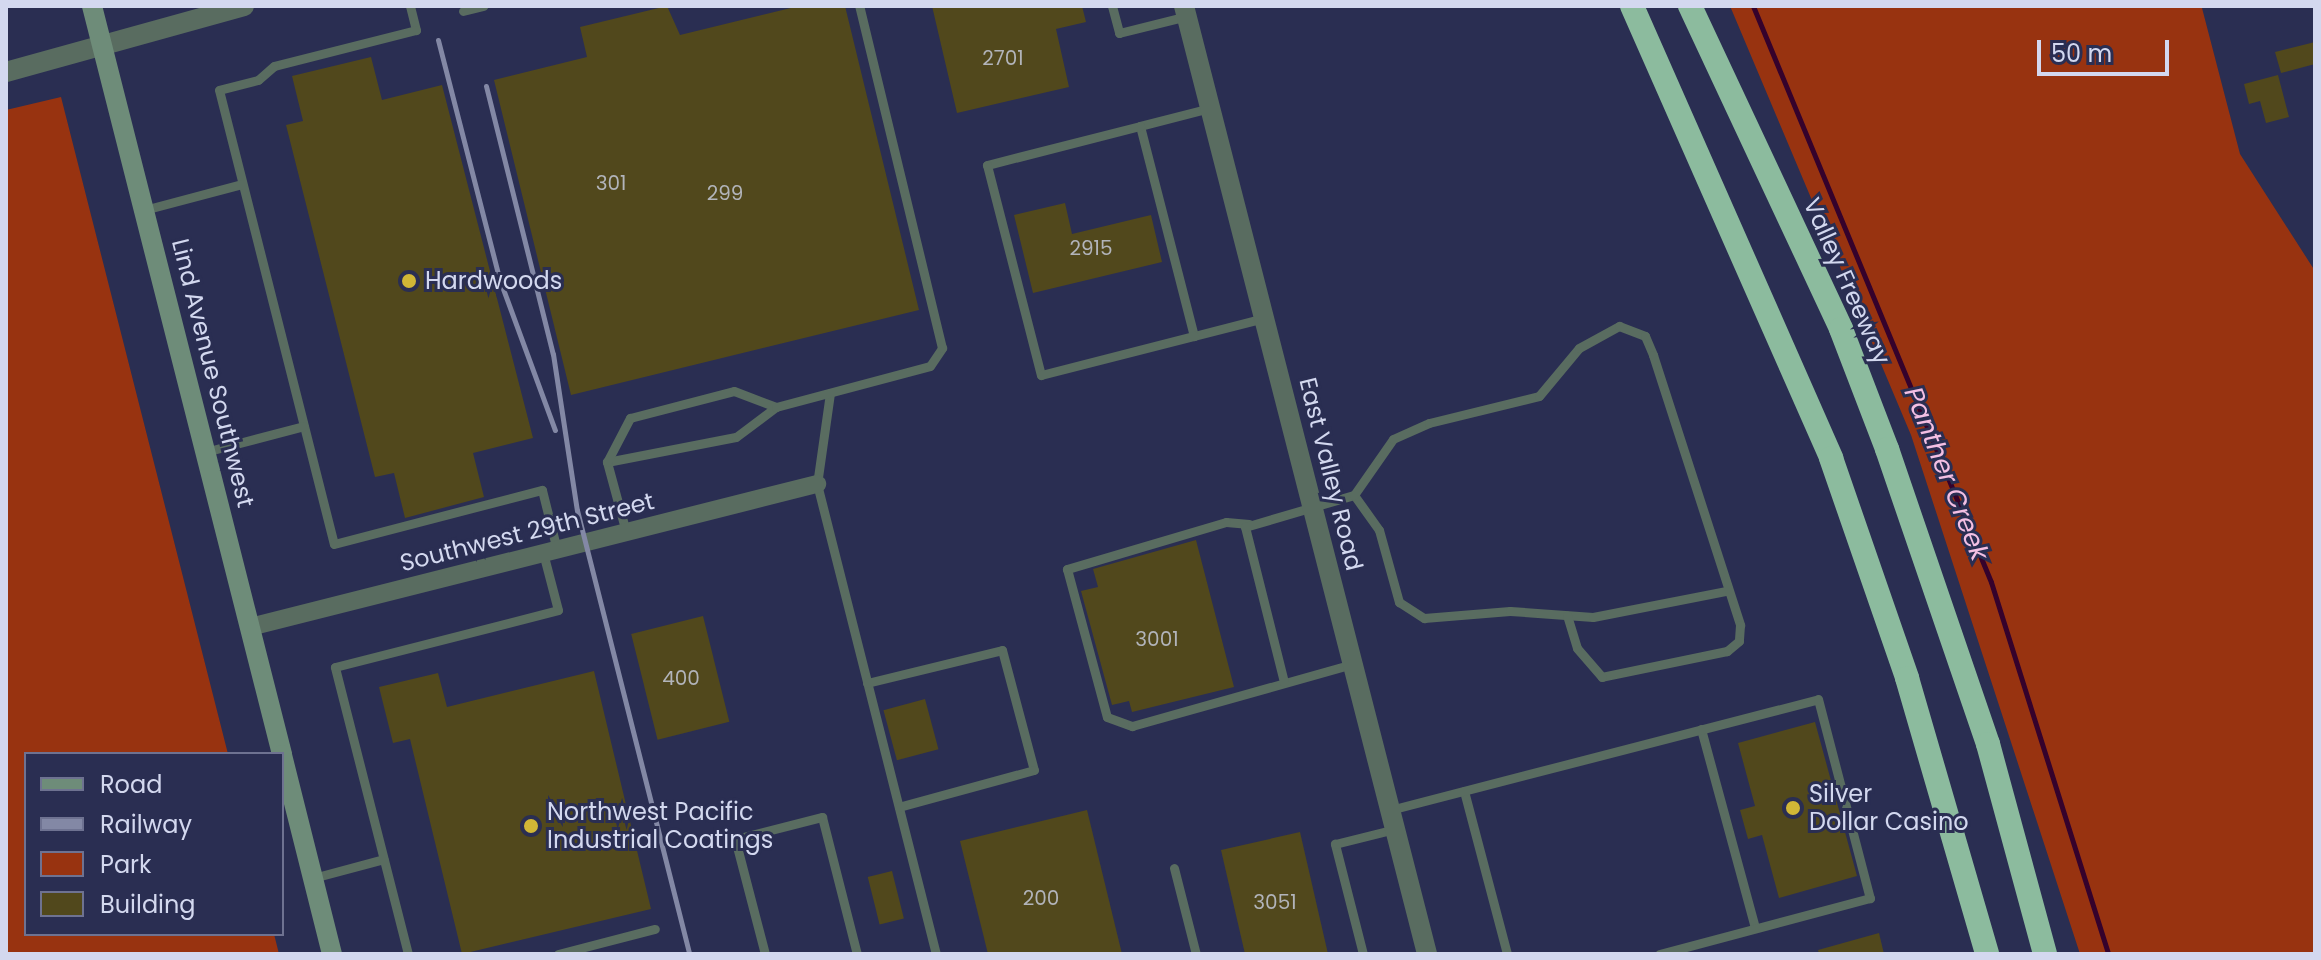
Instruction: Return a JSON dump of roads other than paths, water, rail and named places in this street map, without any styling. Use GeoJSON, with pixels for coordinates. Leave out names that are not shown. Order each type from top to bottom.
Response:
{"type":"FeatureCollection","features":[{"type":"Feature","properties":{"kind":"highway"},"geometry":{"type":"LineString","coordinates":[[1632,6],[1831,458],[1907,678],[1987,954]]}},
{"type":"Feature","properties":{"kind":"highway","name":"Valley Freeway"},"geometry":{"type":"LineString","coordinates":[[1690,6],[1858,372],[1938,590],[2045,954]]}},
{"type":"Feature","properties":{"kind":"highway"},"geometry":{"type":"LineString","coordinates":[[1824,302],[1830,343],[1968,729],[2031,954]]}},
{"type":"Feature","properties":{"kind":"main road","name":"Lind Avenue Southwest"},"geometry":{"type":"LineString","coordinates":[[92,6],[281,752]]}},
{"type":"Feature","properties":{"kind":"main road","name":"Lind Avenue Southwest"},"geometry":{"type":"LineString","coordinates":[[284,762],[332,954]]}},
{"type":"Feature","properties":{"kind":"street"},"geometry":{"type":"LineString","coordinates":[[6,72],[244,6]]}},
{"type":"Feature","properties":{"kind":"street","name":"East Valley Road"},"geometry":{"type":"LineString","coordinates":[[1185,11],[1427,954]]}},
{"type":"Feature","properties":{"kind":"street","name":"Southwest 29th Street"},"geometry":{"type":"LineString","coordinates":[[250,627],[817,484]]}},
{"type":"Feature","properties":{"kind":"lane"},"geometry":{"type":"LineString","coordinates":[[408,954],[335,667],[558,610],[542,490],[334,544],[219,90],[258,80],[274,66],[416,30],[410,6]]}},
{"type":"Feature","properties":{"kind":"lane"},"geometry":{"type":"LineString","coordinates":[[463,11],[483,6]]}},
{"type":"Feature","properties":{"kind":"lane"},"geometry":{"type":"LineString","coordinates":[[607,462],[736,437],[776,407],[930,366],[942,348],[859,6]]}},
{"type":"Feature","properties":{"kind":"lane"},"geometry":{"type":"LineString","coordinates":[[1112,6],[1119,33],[1185,11]]}},
{"type":"Feature","properties":{"kind":"lane"},"geometry":{"type":"LineString","coordinates":[[1210,108],[987,165],[1041,375],[1264,318]]}},
{"type":"Feature","properties":{"kind":"lane"},"geometry":{"type":"LineString","coordinates":[[1140,126],[1194,336]]}},
{"type":"Feature","properties":{"kind":"lane"},"geometry":{"type":"LineString","coordinates":[[144,210],[242,184]]}},
{"type":"Feature","properties":{"kind":"lane"},"geometry":{"type":"LineString","coordinates":[[1353,664],[1132,726],[1115,722],[1102,710],[1067,569],[1226,522],[1250,524],[1314,511],[1354,495],[1393,439],[1539,396],[1579,348],[1619,326],[1645,336],[1653,355],[1739,641],[1617,678],[1590,669],[1567,615]]}},
{"type":"Feature","properties":{"kind":"lane"},"geometry":{"type":"LineString","coordinates":[[626,532],[607,462],[630,418],[734,391],[776,407]]}},
{"type":"Feature","properties":{"kind":"lane"},"geometry":{"type":"LineString","coordinates":[[830,393],[817,484],[936,954]]}},
{"type":"Feature","properties":{"kind":"lane"},"geometry":{"type":"LineString","coordinates":[[205,452],[304,426]]}},
{"type":"Feature","properties":{"kind":"lane"},"geometry":{"type":"LineString","coordinates":[[1354,495],[1379,530],[1399,602],[1412,613],[1567,615],[1726,591]]}},
{"type":"Feature","properties":{"kind":"lane"},"geometry":{"type":"LineString","coordinates":[[1250,524],[1244,535],[1284,682]]}},
{"type":"Feature","properties":{"kind":"lane"},"geometry":{"type":"LineString","coordinates":[[867,683],[1002,650],[1034,770],[899,807]]}},
{"type":"Feature","properties":{"kind":"lane"},"geometry":{"type":"LineString","coordinates":[[1363,954],[1335,844],[1464,791],[1818,699],[1870,898],[1659,954]]}},
{"type":"Feature","properties":{"kind":"lane"},"geometry":{"type":"LineString","coordinates":[[1701,729],[1755,928]]}},
{"type":"Feature","properties":{"kind":"lane"},"geometry":{"type":"LineString","coordinates":[[1464,791],[1507,954]]}},
{"type":"Feature","properties":{"kind":"lane"},"geometry":{"type":"LineString","coordinates":[[765,954],[735,839],[822,817],[857,954]]}},
{"type":"Feature","properties":{"kind":"lane"},"geometry":{"type":"LineString","coordinates":[[313,878],[384,859]]}},
{"type":"Feature","properties":{"kind":"lane"},"geometry":{"type":"LineString","coordinates":[[1174,868],[1196,954]]}},
{"type":"Feature","properties":{"kind":"lane"},"geometry":{"type":"LineString","coordinates":[[558,954],[655,929]]}},
{"type":"Feature","properties":{"kind":"waterway","name":"Panther Creek"},"geometry":{"type":"LineString","coordinates":[[1753,6],[1991,582],[2108,954]]}},
{"type":"Feature","properties":{"kind":"railway"},"geometry":{"type":"LineString","coordinates":[[438,40],[499,278],[555,430]]}},
{"type":"Feature","properties":{"kind":"railway"},"geometry":{"type":"LineString","coordinates":[[486,86],[553,354],[577,510],[689,954]]}},
{"type":"Feature","properties":{"kind":"place","name":"Hardwoods"},"geometry":{"type":"Point","coordinates":[409,281]}},
{"type":"Feature","properties":{"kind":"place","name":"Silver Dollar Casino"},"geometry":{"type":"Point","coordinates":[1793,808]}},
{"type":"Feature","properties":{"kind":"place","name":"Northwest Pacific Industrial Coatings"},"geometry":{"type":"Point","coordinates":[531,826]}}]}
